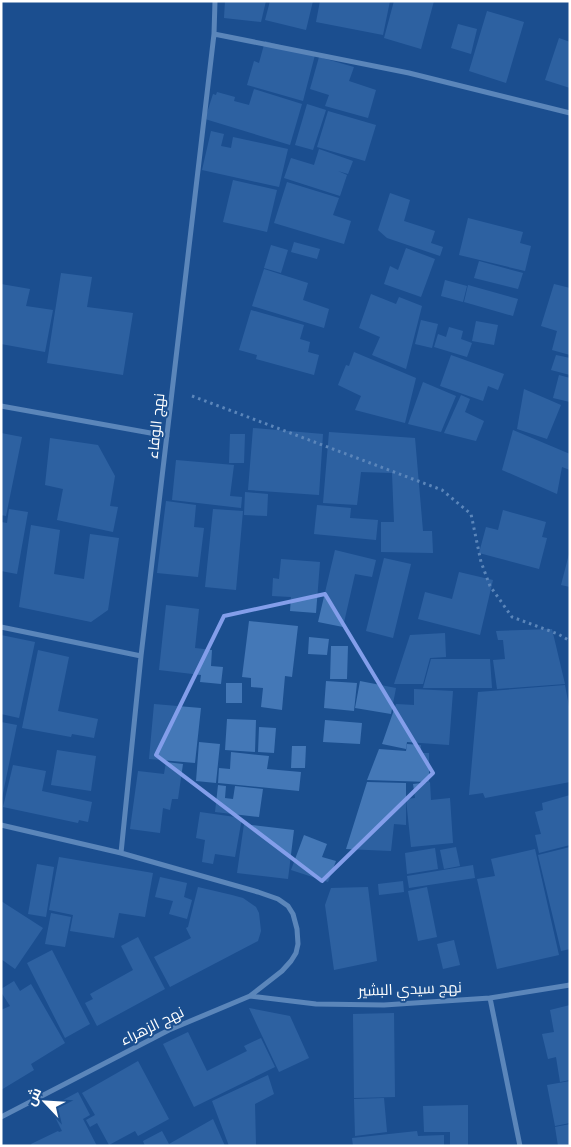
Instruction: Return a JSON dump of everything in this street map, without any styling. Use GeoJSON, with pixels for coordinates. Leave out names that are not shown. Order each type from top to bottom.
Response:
{"type":"FeatureCollection","features":[{"type":"Feature","properties":{"kind":"street","name":"نهج الوفاء"},"geometry":{"type":"LineString","coordinates":[[121,853],[141,656],[214,34],[215,1]]}},
{"type":"Feature","properties":{"kind":"street"},"geometry":{"type":"LineString","coordinates":[[214,34],[409,74],[570,113]]}},
{"type":"Feature","properties":{"kind":"street"},"geometry":{"type":"LineString","coordinates":[[1,406],[167,436]]}},
{"type":"Feature","properties":{"kind":"street"},"geometry":{"type":"LineString","coordinates":[[1,627],[141,656]]}},
{"type":"Feature","properties":{"kind":"street"},"geometry":{"type":"LineString","coordinates":[[1,825],[121,853]]}},
{"type":"Feature","properties":{"kind":"street","name":"نهج الزهراء"},"geometry":{"type":"LineString","coordinates":[[1,1117],[169,1030],[250,996],[276,976],[296,953],[298,944],[297,929],[293,914],[288,906],[278,899],[121,853]]}},
{"type":"Feature","properties":{"kind":"street","name":"نهج سيدي البشير"},"geometry":{"type":"LineString","coordinates":[[250,996],[316,1004],[384,1005],[490,998],[570,985]]}},
{"type":"Feature","properties":{"kind":"street"},"geometry":{"type":"LineString","coordinates":[[490,998],[520,1146]]}},
{"type":"Feature","properties":{"kind":"path"},"geometry":{"type":"LineString","coordinates":[[172,388],[442,490],[471,514],[481,562],[490,586],[512,617],[558,634],[570,641]]}},
{"type":"Feature","properties":{"kind":"highlighted area"},"geometry":{"type":"Polygon","coordinates":[[[325,594],[433,773],[322,881],[156,755],[224,616],[325,594]]]}},
{"type":"Feature","properties":{"kind":"building"},"geometry":{"type":"Polygon","coordinates":[[[225,1],[266,1],[261,22],[224,18],[225,1]]]}},
{"type":"Feature","properties":{"kind":"building"},"geometry":{"type":"Polygon","coordinates":[[[270,1],[313,1],[306,30],[265,20],[270,1]]]}},
{"type":"Feature","properties":{"kind":"building"},"geometry":{"type":"Polygon","coordinates":[[[320,1],[390,1],[383,35],[316,22],[320,1]]]}},
{"type":"Feature","properties":{"kind":"building"},"geometry":{"type":"Polygon","coordinates":[[[394,1],[434,1],[421,49],[384,38],[394,1]]]}},
{"type":"Feature","properties":{"kind":"building"},"geometry":{"type":"Polygon","coordinates":[[[487,11],[524,22],[506,83],[469,71],[487,11]]]}},
{"type":"Feature","properties":{"kind":"building"},"geometry":{"type":"Polygon","coordinates":[[[458,24],[477,29],[471,54],[451,48],[458,24]]]}},
{"type":"Feature","properties":{"kind":"building"},"geometry":{"type":"Polygon","coordinates":[[[559,38],[570,42],[570,88],[545,80],[559,38]]]}},
{"type":"Feature","properties":{"kind":"building"},"geometry":{"type":"Polygon","coordinates":[[[265,41],[315,55],[303,101],[247,85],[254,61],[259,63],[265,41]]]}},
{"type":"Feature","properties":{"kind":"building"},"geometry":{"type":"Polygon","coordinates":[[[319,57],[354,67],[349,81],[376,90],[368,118],[325,106],[329,95],[310,89],[319,57]]]}},
{"type":"Feature","properties":{"kind":"building"},"geometry":{"type":"Polygon","coordinates":[[[254,89],[302,104],[290,145],[205,119],[213,94],[216,95],[217,92],[235,97],[234,101],[249,105],[254,89]]]}},
{"type":"Feature","properties":{"kind":"building"},"geometry":{"type":"Polygon","coordinates":[[[307,104],[326,110],[313,150],[295,145],[307,104]]]}},
{"type":"Feature","properties":{"kind":"building"},"geometry":{"type":"Polygon","coordinates":[[[328,111],[376,125],[365,161],[317,147],[328,111]]]}},
{"type":"Feature","properties":{"kind":"building"},"geometry":{"type":"Polygon","coordinates":[[[211,131],[224,134],[221,146],[231,148],[233,137],[288,149],[279,187],[202,170],[211,131]]]}},
{"type":"Feature","properties":{"kind":"building"},"geometry":{"type":"Polygon","coordinates":[[[319,149],[353,161],[348,174],[338,171],[347,175],[340,196],[284,178],[291,158],[314,165],[319,149]]]}},
{"type":"Feature","properties":{"kind":"building"},"geometry":{"type":"Polygon","coordinates":[[[233,180],[277,190],[267,232],[223,222],[233,180]]]}},
{"type":"Feature","properties":{"kind":"building"},"geometry":{"type":"Polygon","coordinates":[[[287,182],[339,198],[333,215],[351,221],[344,244],[274,223],[287,182]]]}},
{"type":"Feature","properties":{"kind":"building"},"geometry":{"type":"Polygon","coordinates":[[[390,193],[410,200],[404,221],[435,231],[431,243],[443,247],[440,256],[387,238],[378,230],[390,193]]]}},
{"type":"Feature","properties":{"kind":"building"},"geometry":{"type":"Polygon","coordinates":[[[468,218],[523,232],[520,243],[531,246],[525,271],[459,255],[468,218]]]}},
{"type":"Feature","properties":{"kind":"building"},"geometry":{"type":"Polygon","coordinates":[[[294,242],[320,249],[317,259],[291,252],[294,242]]]}},
{"type":"Feature","properties":{"kind":"building"},"geometry":{"type":"Polygon","coordinates":[[[271,245],[288,250],[281,273],[264,268],[271,245]]]}},
{"type":"Feature","properties":{"kind":"building"},"geometry":{"type":"Polygon","coordinates":[[[406,248],[435,259],[421,297],[384,284],[390,266],[398,270],[406,248]]]}},
{"type":"Feature","properties":{"kind":"building"},"geometry":{"type":"Polygon","coordinates":[[[479,261],[523,273],[518,289],[474,278],[479,261]]]}},
{"type":"Feature","properties":{"kind":"building"},"geometry":{"type":"Polygon","coordinates":[[[264,269],[308,283],[303,300],[329,309],[324,328],[252,306],[264,269]]]}},
{"type":"Feature","properties":{"kind":"building"},"geometry":{"type":"Polygon","coordinates":[[[61,273],[92,277],[87,307],[133,313],[123,375],[47,363],[61,273]]]}},
{"type":"Feature","properties":{"kind":"building"},"geometry":{"type":"Polygon","coordinates":[[[445,280],[467,286],[463,302],[441,296],[445,280]]]}},
{"type":"Feature","properties":{"kind":"building"},"geometry":{"type":"Polygon","coordinates":[[[1,284],[30,289],[26,306],[53,310],[45,352],[1,344],[1,284]]]}},
{"type":"Feature","properties":{"kind":"building"},"geometry":{"type":"Polygon","coordinates":[[[554,284],[570,288],[570,355],[552,350],[557,331],[541,326],[554,284]]]}},
{"type":"Feature","properties":{"kind":"building"},"geometry":{"type":"Polygon","coordinates":[[[468,285],[518,299],[513,316],[464,302],[468,285]]]}},
{"type":"Feature","properties":{"kind":"building"},"geometry":{"type":"Polygon","coordinates":[[[371,294],[396,304],[399,297],[422,306],[406,369],[372,355],[380,337],[359,328],[371,294]]]}},
{"type":"Feature","properties":{"kind":"building"},"geometry":{"type":"Polygon","coordinates":[[[251,310],[304,325],[300,339],[310,342],[308,352],[319,355],[314,375],[256,359],[257,355],[239,350],[251,310]]]}},
{"type":"Feature","properties":{"kind":"building"},"geometry":{"type":"Polygon","coordinates":[[[421,320],[438,324],[432,348],[415,344],[421,320]]]}},
{"type":"Feature","properties":{"kind":"building"},"geometry":{"type":"Polygon","coordinates":[[[476,321],[498,325],[494,345],[472,341],[476,321]]]}},
{"type":"Feature","properties":{"kind":"building"},"geometry":{"type":"Polygon","coordinates":[[[449,327],[463,331],[461,339],[472,343],[467,357],[434,347],[438,334],[446,337],[449,327]]]}},
{"type":"Feature","properties":{"kind":"building"},"geometry":{"type":"Polygon","coordinates":[[[354,352],[416,378],[405,423],[355,410],[361,396],[338,385],[346,365],[349,366],[354,352]]]}},
{"type":"Feature","properties":{"kind":"building"},"geometry":{"type":"Polygon","coordinates":[[[451,355],[504,374],[498,390],[488,386],[483,401],[440,386],[451,355]]]}},
{"type":"Feature","properties":{"kind":"building"},"geometry":{"type":"Polygon","coordinates":[[[556,355],[570,358],[570,375],[551,370],[556,355]]]}},
{"type":"Feature","properties":{"kind":"building"},"geometry":{"type":"Polygon","coordinates":[[[559,375],[570,378],[570,402],[553,398],[559,375]]]}},
{"type":"Feature","properties":{"kind":"building"},"geometry":{"type":"Polygon","coordinates":[[[423,382],[456,396],[441,432],[408,424],[423,382]]]}},
{"type":"Feature","properties":{"kind":"building"},"geometry":{"type":"Polygon","coordinates":[[[524,389],[561,405],[547,439],[517,429],[524,389]]]}},
{"type":"Feature","properties":{"kind":"building"},"geometry":{"type":"Polygon","coordinates":[[[461,395],[470,399],[465,412],[484,421],[476,441],[444,433],[461,395]]]}},
{"type":"Feature","properties":{"kind":"building"},"geometry":{"type":"Polygon","coordinates":[[[253,428],[323,434],[319,495],[248,490],[253,428]]]}},
{"type":"Feature","properties":{"kind":"building"},"geometry":{"type":"Polygon","coordinates":[[[513,430],[570,454],[570,470],[562,467],[557,494],[502,470],[513,430]]]}},
{"type":"Feature","properties":{"kind":"building"},"geometry":{"type":"Polygon","coordinates":[[[329,432],[415,438],[423,531],[432,531],[433,553],[381,552],[381,522],[394,522],[392,473],[361,472],[357,505],[323,503],[329,432]]]}},
{"type":"Feature","properties":{"kind":"building"},"geometry":{"type":"Polygon","coordinates":[[[1,433],[22,437],[6,516],[1,515],[1,433]]]}},
{"type":"Feature","properties":{"kind":"building"},"geometry":{"type":"Polygon","coordinates":[[[230,434],[245,434],[244,463],[229,463],[230,434]]]}},
{"type":"Feature","properties":{"kind":"building"},"geometry":{"type":"Polygon","coordinates":[[[50,438],[98,445],[115,476],[110,506],[118,507],[113,532],[57,520],[63,489],[45,485],[50,438]]]}},
{"type":"Feature","properties":{"kind":"building"},"geometry":{"type":"Polygon","coordinates":[[[176,460],[234,465],[230,496],[242,497],[241,508],[172,500],[176,460]]]}},
{"type":"Feature","properties":{"kind":"building"},"geometry":{"type":"Polygon","coordinates":[[[245,492],[268,494],[267,516],[244,515],[245,492]]]}},
{"type":"Feature","properties":{"kind":"building"},"geometry":{"type":"Polygon","coordinates":[[[166,501],[196,505],[194,527],[204,528],[198,577],[157,573],[166,501]]]}},
{"type":"Feature","properties":{"kind":"building"},"geometry":{"type":"Polygon","coordinates":[[[317,505],[351,508],[350,518],[378,520],[376,540],[314,534],[317,505]]]}},
{"type":"Feature","properties":{"kind":"building"},"geometry":{"type":"Polygon","coordinates":[[[9,509],[28,512],[17,574],[1,571],[1,522],[7,523],[9,509]]]}},
{"type":"Feature","properties":{"kind":"building"},"geometry":{"type":"Polygon","coordinates":[[[213,509],[243,511],[236,590],[205,587],[213,509]]]}},
{"type":"Feature","properties":{"kind":"building"},"geometry":{"type":"Polygon","coordinates":[[[503,510],[546,522],[542,537],[547,538],[539,569],[479,553],[486,527],[498,530],[503,510]]]}},
{"type":"Feature","properties":{"kind":"building"},"geometry":{"type":"Polygon","coordinates":[[[31,525],[60,530],[54,574],[84,579],[90,534],[119,538],[108,610],[91,622],[19,607],[31,525]]]}},
{"type":"Feature","properties":{"kind":"building"},"geometry":{"type":"Polygon","coordinates":[[[335,550],[376,560],[372,577],[355,574],[343,627],[318,622],[335,550]]]}},
{"type":"Feature","properties":{"kind":"building"},"geometry":{"type":"Polygon","coordinates":[[[570,554],[570,587],[561,585],[570,554]]]}},
{"type":"Feature","properties":{"kind":"building"},"geometry":{"type":"Polygon","coordinates":[[[384,558],[411,564],[393,638],[366,631],[384,558]]]}},
{"type":"Feature","properties":{"kind":"building"},"geometry":{"type":"Polygon","coordinates":[[[281,559],[320,562],[316,613],[290,611],[291,597],[272,596],[273,578],[279,579],[281,559]]]}},
{"type":"Feature","properties":{"kind":"building"},"geometry":{"type":"Polygon","coordinates":[[[459,572],[493,580],[480,635],[418,619],[425,592],[452,599],[459,572]]]}},
{"type":"Feature","properties":{"kind":"building"},"geometry":{"type":"Polygon","coordinates":[[[166,605],[199,609],[195,648],[212,650],[211,666],[223,667],[221,684],[200,682],[201,675],[159,670],[166,605]]]}},
{"type":"Feature","properties":{"kind":"building"},"geometry":{"type":"Polygon","coordinates":[[[249,621],[298,626],[292,677],[285,676],[282,710],[261,707],[263,688],[251,687],[251,678],[242,677],[249,621]]]}},
{"type":"Feature","properties":{"kind":"building"},"geometry":{"type":"Polygon","coordinates":[[[552,629],[565,684],[497,689],[493,660],[505,659],[503,640],[498,640],[496,631],[552,629]]]}},
{"type":"Feature","properties":{"kind":"building"},"geometry":{"type":"Polygon","coordinates":[[[445,633],[446,657],[430,658],[423,684],[394,684],[410,635],[445,633]]]}},
{"type":"Feature","properties":{"kind":"building"},"geometry":{"type":"Polygon","coordinates":[[[1,635],[35,642],[19,718],[1,714],[1,635]]]}},
{"type":"Feature","properties":{"kind":"building"},"geometry":{"type":"Polygon","coordinates":[[[309,637],[329,639],[327,655],[308,654],[309,637]]]}},
{"type":"Feature","properties":{"kind":"building"},"geometry":{"type":"Polygon","coordinates":[[[331,646],[348,646],[347,679],[330,679],[331,646]]]}},
{"type":"Feature","properties":{"kind":"building"},"geometry":{"type":"Polygon","coordinates":[[[38,650],[69,657],[58,711],[98,719],[94,738],[72,734],[71,737],[22,728],[38,650]]]}},
{"type":"Feature","properties":{"kind":"building"},"geometry":{"type":"Polygon","coordinates":[[[431,659],[490,659],[492,688],[423,688],[431,659]]]}},
{"type":"Feature","properties":{"kind":"building"},"geometry":{"type":"Polygon","coordinates":[[[326,681],[357,683],[354,711],[324,708],[326,681]]]}},
{"type":"Feature","properties":{"kind":"building"},"geometry":{"type":"Polygon","coordinates":[[[360,681],[396,688],[391,714],[355,708],[360,681]]]}},
{"type":"Feature","properties":{"kind":"building"},"geometry":{"type":"Polygon","coordinates":[[[226,683],[242,683],[242,703],[226,703],[226,683]]]}},
{"type":"Feature","properties":{"kind":"building"},"geometry":{"type":"Polygon","coordinates":[[[565,685],[570,712],[570,782],[485,798],[483,793],[469,795],[478,692],[565,685]]]}},
{"type":"Feature","properties":{"kind":"building"},"geometry":{"type":"Polygon","coordinates":[[[414,689],[453,691],[449,745],[407,742],[406,749],[382,744],[396,704],[414,705],[414,689]]]}},
{"type":"Feature","properties":{"kind":"building"},"geometry":{"type":"Polygon","coordinates":[[[154,704],[201,708],[195,763],[149,759],[154,704]]]}},
{"type":"Feature","properties":{"kind":"building"},"geometry":{"type":"Polygon","coordinates":[[[227,719],[256,720],[255,752],[225,750],[227,719]]]}},
{"type":"Feature","properties":{"kind":"building"},"geometry":{"type":"Polygon","coordinates":[[[325,720],[362,723],[360,744],[323,742],[325,720]]]}},
{"type":"Feature","properties":{"kind":"building"},"geometry":{"type":"Polygon","coordinates":[[[1,722],[17,725],[2,798],[1,798],[1,722]]]}},
{"type":"Feature","properties":{"kind":"building"},"geometry":{"type":"Polygon","coordinates":[[[259,727],[276,728],[274,753],[258,752],[259,727]]]}},
{"type":"Feature","properties":{"kind":"building"},"geometry":{"type":"Polygon","coordinates":[[[199,742],[220,744],[216,783],[196,781],[199,742]]]}},
{"type":"Feature","properties":{"kind":"building"},"geometry":{"type":"Polygon","coordinates":[[[407,744],[421,745],[421,753],[429,753],[429,782],[367,780],[379,749],[406,751],[407,744]]]}},
{"type":"Feature","properties":{"kind":"building"},"geometry":{"type":"Polygon","coordinates":[[[292,746],[306,746],[305,768],[291,768],[292,746]]]}},
{"type":"Feature","properties":{"kind":"building"},"geometry":{"type":"Polygon","coordinates":[[[57,750],[96,756],[91,791],[51,785],[57,750]]]}},
{"type":"Feature","properties":{"kind":"building"},"geometry":{"type":"Polygon","coordinates":[[[231,752],[269,756],[267,769],[301,772],[299,791],[218,783],[219,768],[230,769],[231,752]]]}},
{"type":"Feature","properties":{"kind":"building"},"geometry":{"type":"Polygon","coordinates":[[[166,762],[183,764],[178,799],[172,799],[170,810],[163,808],[160,833],[130,829],[138,771],[164,774],[166,762]]]}},
{"type":"Feature","properties":{"kind":"building"},"geometry":{"type":"Polygon","coordinates":[[[13,765],[46,771],[42,791],[92,802],[88,822],[79,820],[78,823],[3,807],[13,765]]]}},
{"type":"Feature","properties":{"kind":"building"},"geometry":{"type":"Polygon","coordinates":[[[367,782],[406,783],[406,825],[394,824],[391,851],[346,849],[367,782]]]}},
{"type":"Feature","properties":{"kind":"building"},"geometry":{"type":"Polygon","coordinates":[[[430,782],[431,800],[450,798],[453,843],[411,847],[406,799],[415,798],[413,784],[430,782]]]}},
{"type":"Feature","properties":{"kind":"building"},"geometry":{"type":"Polygon","coordinates":[[[218,785],[226,786],[225,798],[233,799],[235,786],[263,789],[259,817],[215,812],[218,785]]]}},
{"type":"Feature","properties":{"kind":"building"},"geometry":{"type":"Polygon","coordinates":[[[570,795],[570,845],[539,853],[535,835],[541,834],[535,812],[543,810],[542,803],[570,795]]]}},
{"type":"Feature","properties":{"kind":"building"},"geometry":{"type":"Polygon","coordinates":[[[200,812],[242,818],[235,857],[215,854],[213,864],[202,862],[205,840],[196,838],[200,812]]]}},
{"type":"Feature","properties":{"kind":"building"},"geometry":{"type":"Polygon","coordinates":[[[244,824],[294,830],[288,879],[237,873],[244,824]]]}},
{"type":"Feature","properties":{"kind":"building"},"geometry":{"type":"Polygon","coordinates":[[[304,835],[327,844],[322,857],[336,861],[328,882],[291,870],[304,835]]]}},
{"type":"Feature","properties":{"kind":"building"},"geometry":{"type":"Polygon","coordinates":[[[456,847],[460,866],[444,869],[440,850],[456,847]]]}},
{"type":"Feature","properties":{"kind":"building"},"geometry":{"type":"Polygon","coordinates":[[[570,847],[570,949],[561,951],[538,855],[570,847]]]}},
{"type":"Feature","properties":{"kind":"building"},"geometry":{"type":"Polygon","coordinates":[[[435,848],[438,869],[407,874],[405,853],[435,848]]]}},
{"type":"Feature","properties":{"kind":"building"},"geometry":{"type":"Polygon","coordinates":[[[535,849],[559,955],[497,969],[477,879],[495,876],[491,859],[535,849]]]}},
{"type":"Feature","properties":{"kind":"building"},"geometry":{"type":"Polygon","coordinates":[[[59,857],[153,873],[145,917],[119,913],[114,938],[70,931],[73,915],[49,910],[59,857]]]}},
{"type":"Feature","properties":{"kind":"building"},"geometry":{"type":"Polygon","coordinates":[[[37,864],[54,867],[46,917],[28,914],[37,864]]]}},
{"type":"Feature","properties":{"kind":"building"},"geometry":{"type":"Polygon","coordinates":[[[473,865],[475,878],[409,888],[407,876],[473,865]]]}},
{"type":"Feature","properties":{"kind":"building"},"geometry":{"type":"Polygon","coordinates":[[[160,877],[187,883],[184,897],[192,900],[187,919],[169,914],[173,901],[155,897],[160,877]]]}},
{"type":"Feature","properties":{"kind":"building"},"geometry":{"type":"Polygon","coordinates":[[[403,881],[404,892],[379,895],[378,884],[403,881]]]}},
{"type":"Feature","properties":{"kind":"building"},"geometry":{"type":"Polygon","coordinates":[[[198,887],[243,898],[256,907],[259,913],[261,931],[258,941],[170,987],[154,957],[191,938],[186,928],[188,927],[198,887]]]}},
{"type":"Feature","properties":{"kind":"building"},"geometry":{"type":"Polygon","coordinates":[[[368,887],[377,961],[334,970],[325,905],[331,888],[368,887]]]}},
{"type":"Feature","properties":{"kind":"building"},"geometry":{"type":"Polygon","coordinates":[[[427,887],[437,937],[418,941],[408,891],[427,887]]]}},
{"type":"Feature","properties":{"kind":"building"},"geometry":{"type":"Polygon","coordinates":[[[1,901],[43,928],[15,969],[1,959],[1,901]]]}},
{"type":"Feature","properties":{"kind":"building"},"geometry":{"type":"Polygon","coordinates":[[[51,913],[71,917],[65,947],[45,944],[51,913]]]}},
{"type":"Feature","properties":{"kind":"building"},"geometry":{"type":"Polygon","coordinates":[[[138,937],[165,989],[97,1026],[85,1003],[93,999],[90,994],[133,970],[121,946],[138,937]]]}},
{"type":"Feature","properties":{"kind":"building"},"geometry":{"type":"Polygon","coordinates":[[[454,940],[460,965],[443,969],[437,944],[454,940]]]}},
{"type":"Feature","properties":{"kind":"building"},"geometry":{"type":"Polygon","coordinates":[[[52,950],[90,1024],[65,1038],[27,963],[52,950]]]}},
{"type":"Feature","properties":{"kind":"building"},"geometry":{"type":"Polygon","coordinates":[[[14,981],[20,991],[31,984],[65,1043],[31,1064],[34,1070],[1,1090],[1,1010],[10,1006],[1,989],[14,981]]]}},
{"type":"Feature","properties":{"kind":"building"},"geometry":{"type":"Polygon","coordinates":[[[570,1005],[570,1080],[560,1082],[556,1057],[548,1059],[542,1034],[554,1032],[550,1010],[570,1005]]]}},
{"type":"Feature","properties":{"kind":"building"},"geometry":{"type":"Polygon","coordinates":[[[249,1008],[290,1016],[309,1058],[279,1072],[249,1008]]]}},
{"type":"Feature","properties":{"kind":"building"},"geometry":{"type":"Polygon","coordinates":[[[394,1013],[395,1097],[354,1098],[353,1014],[394,1013]]]}},
{"type":"Feature","properties":{"kind":"building"},"geometry":{"type":"Polygon","coordinates":[[[188,1032],[207,1071],[247,1051],[244,1046],[261,1038],[275,1067],[194,1107],[163,1044],[188,1032]]]}},
{"type":"Feature","properties":{"kind":"building"},"geometry":{"type":"Polygon","coordinates":[[[138,1061],[169,1119],[138,1136],[135,1131],[109,1145],[97,1123],[90,1127],[86,1120],[95,1115],[82,1093],[138,1061]]]}},
{"type":"Feature","properties":{"kind":"building"},"geometry":{"type":"Polygon","coordinates":[[[268,1075],[274,1094],[255,1104],[256,1146],[229,1146],[212,1101],[268,1075]]]}},
{"type":"Feature","properties":{"kind":"building"},"geometry":{"type":"Polygon","coordinates":[[[570,1081],[570,1123],[555,1126],[547,1085],[570,1081]]]}},
{"type":"Feature","properties":{"kind":"building"},"geometry":{"type":"Polygon","coordinates":[[[78,1092],[90,1115],[83,1119],[97,1146],[32,1146],[31,1144],[58,1131],[62,1131],[50,1107],[78,1092]]]}},
{"type":"Feature","properties":{"kind":"building"},"geometry":{"type":"Polygon","coordinates":[[[384,1098],[387,1132],[355,1136],[354,1099],[384,1098]]]}},
{"type":"Feature","properties":{"kind":"building"},"geometry":{"type":"Polygon","coordinates":[[[468,1105],[468,1146],[450,1146],[450,1132],[424,1132],[423,1106],[468,1105]]]}},
{"type":"Feature","properties":{"kind":"building"},"geometry":{"type":"Polygon","coordinates":[[[213,1119],[225,1146],[145,1146],[143,1141],[162,1131],[169,1144],[213,1119]]]}},
{"type":"Feature","properties":{"kind":"building"},"geometry":{"type":"Polygon","coordinates":[[[570,1124],[570,1145],[558,1146],[555,1127],[570,1124]]]}},
{"type":"Feature","properties":{"kind":"building"},"geometry":{"type":"Polygon","coordinates":[[[417,1131],[418,1136],[444,1135],[444,1146],[353,1146],[352,1138],[417,1131]]]}}]}
